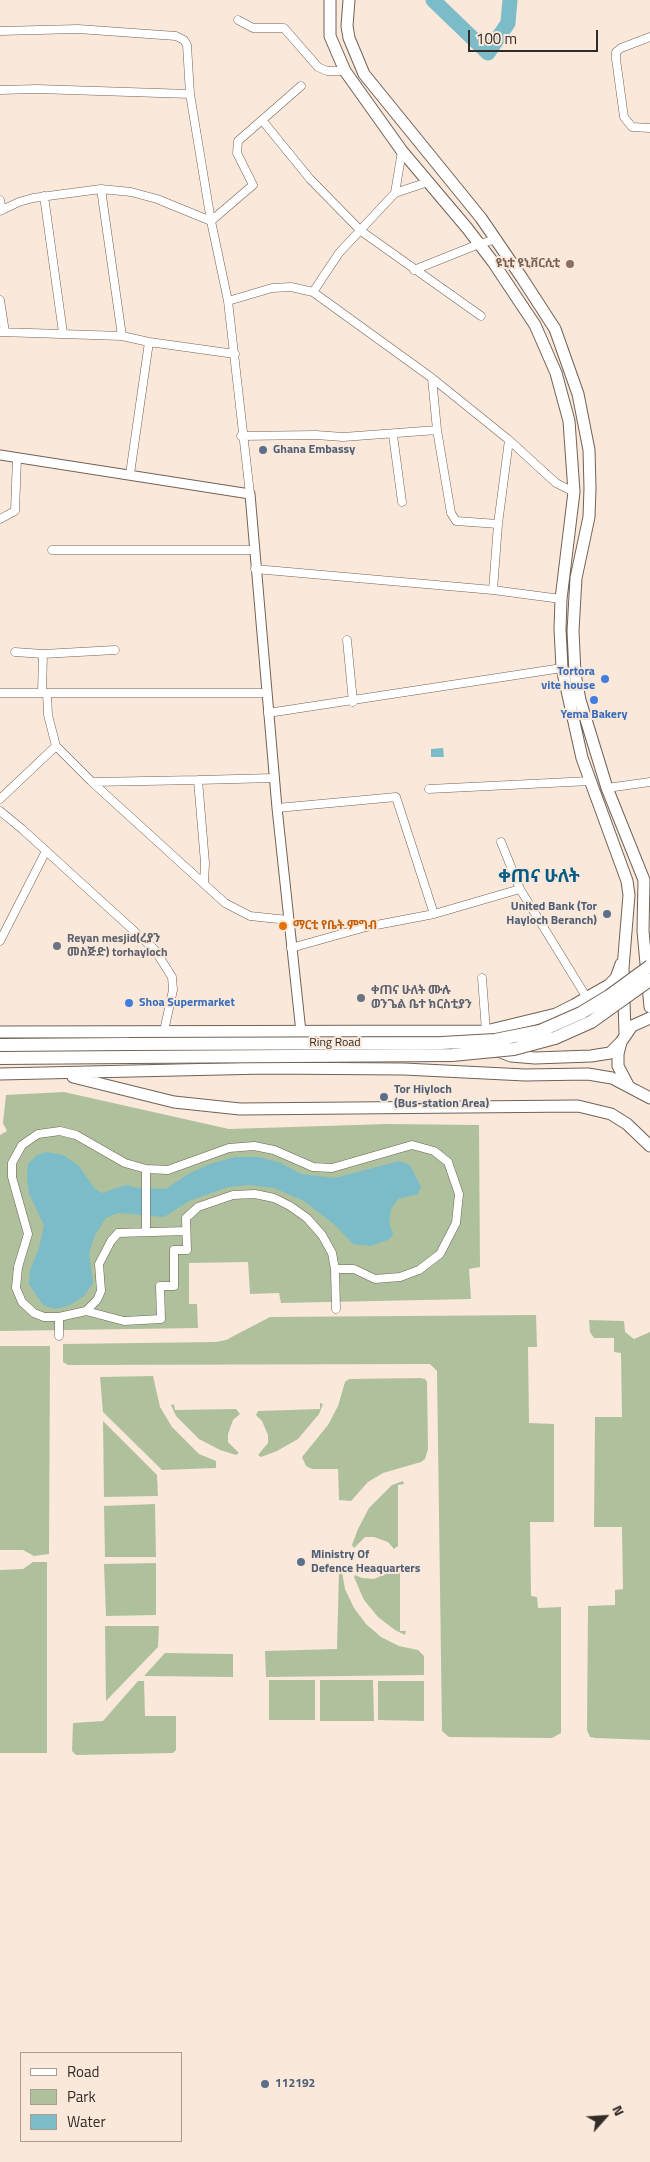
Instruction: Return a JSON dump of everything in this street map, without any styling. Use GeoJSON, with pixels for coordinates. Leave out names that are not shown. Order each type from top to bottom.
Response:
{"type":"FeatureCollection","features":[{"type":"Feature","properties":{"kind":"highway","name":"Ring Road"},"geometry":{"type":"LineString","coordinates":[[0,1045],[442,1043],[495,1040],[540,1031],[581,1013],[610,996],[650,966]]}},
{"type":"Feature","properties":{"kind":"highway","name":"Ring Road"},"geometry":{"type":"LineString","coordinates":[[0,1058],[452,1055],[514,1049],[555,1038],[590,1022],[650,980]]}},
{"type":"Feature","properties":{"kind":"main road"},"geometry":{"type":"LineString","coordinates":[[330,2],[330,36],[345,71],[402,151],[479,244],[535,324],[556,373],[569,422],[574,492],[561,599],[562,668],[576,736],[590,781],[628,880],[629,902],[624,953],[623,1038],[618,1054],[618,1066],[629,1086]]}},
{"type":"Feature","properties":{"kind":"main road"},"geometry":{"type":"LineString","coordinates":[[348,6],[346,26],[350,42],[364,74],[497,239],[544,310],[562,345],[578,394],[589,450],[589,516],[576,578],[573,630],[575,674],[590,734],[607,788],[647,882],[643,932],[650,1007]]}},
{"type":"Feature","properties":{"kind":"main road"},"geometry":{"type":"LineString","coordinates":[[576,736],[590,734]]}},
{"type":"Feature","properties":{"kind":"main road"},"geometry":{"type":"LineString","coordinates":[[0,1032],[486,1032],[556,1014],[587,998],[609,985],[616,978],[624,953]]}},
{"type":"Feature","properties":{"kind":"main road"},"geometry":{"type":"LineString","coordinates":[[452,1032],[482,1047],[511,1056],[535,1058],[591,1056],[610,1052],[632,1026],[650,1018]]}},
{"type":"Feature","properties":{"kind":"main road"},"geometry":{"type":"LineString","coordinates":[[0,1074],[265,1068],[404,1069],[525,1075],[599,1074],[629,1086],[650,1098]]}},
{"type":"Feature","properties":{"kind":"main road"},"geometry":{"type":"LineString","coordinates":[[64,1074],[174,1102],[240,1109],[578,1106],[611,1114],[627,1124],[650,1146]]}},
{"type":"Feature","properties":{"kind":"street"},"geometry":{"type":"LineString","coordinates":[[238,20],[253,28],[284,28],[318,67],[327,71],[345,71]]}},
{"type":"Feature","properties":{"kind":"street"},"geometry":{"type":"LineString","coordinates":[[0,31],[78,29],[182,38],[187,46],[190,94],[211,222],[228,301],[235,354],[242,436],[250,494],[274,778],[301,1032]]}},
{"type":"Feature","properties":{"kind":"street"},"geometry":{"type":"LineString","coordinates":[[650,37],[621,48],[616,52],[624,118],[632,127],[650,128]]}},
{"type":"Feature","properties":{"kind":"street"},"geometry":{"type":"LineString","coordinates":[[211,222],[253,185],[236,147],[238,142],[301,86]]}},
{"type":"Feature","properties":{"kind":"street"},"geometry":{"type":"LineString","coordinates":[[0,90],[37,88],[190,94]]}},
{"type":"Feature","properties":{"kind":"street"},"geometry":{"type":"LineString","coordinates":[[262,120],[310,179],[361,231],[480,316]]}},
{"type":"Feature","properties":{"kind":"street"},"geometry":{"type":"LineString","coordinates":[[395,193],[402,151]]}},
{"type":"Feature","properties":{"kind":"street"},"geometry":{"type":"LineString","coordinates":[[313,292],[334,259],[395,193],[428,182]]}},
{"type":"Feature","properties":{"kind":"street"},"geometry":{"type":"LineString","coordinates":[[0,200],[1,211],[19,202],[44,196],[101,189],[130,192],[157,199],[211,222]]}},
{"type":"Feature","properties":{"kind":"street"},"geometry":{"type":"LineString","coordinates":[[101,189],[122,336]]}},
{"type":"Feature","properties":{"kind":"street"},"geometry":{"type":"LineString","coordinates":[[44,196],[63,333]]}},
{"type":"Feature","properties":{"kind":"street"},"geometry":{"type":"LineString","coordinates":[[414,270],[479,244],[497,239]]}},
{"type":"Feature","properties":{"kind":"street"},"geometry":{"type":"LineString","coordinates":[[228,301],[272,288],[291,287],[313,292],[432,378],[510,440],[556,483],[574,492]]}},
{"type":"Feature","properties":{"kind":"street"},"geometry":{"type":"LineString","coordinates":[[0,300],[3,332],[122,336],[149,342],[235,354]]}},
{"type":"Feature","properties":{"kind":"street"},"geometry":{"type":"LineString","coordinates":[[130,474],[149,342]]}},
{"type":"Feature","properties":{"kind":"street"},"geometry":{"type":"LineString","coordinates":[[432,378],[437,430],[451,513],[456,521],[498,524]]}},
{"type":"Feature","properties":{"kind":"street"},"geometry":{"type":"LineString","coordinates":[[242,436],[316,435],[343,438],[437,430]]}},
{"type":"Feature","properties":{"kind":"street"},"geometry":{"type":"LineString","coordinates":[[392,435],[402,502]]}},
{"type":"Feature","properties":{"kind":"street"},"geometry":{"type":"LineString","coordinates":[[493,590],[498,524],[510,440]]}},
{"type":"Feature","properties":{"kind":"street"},"geometry":{"type":"LineString","coordinates":[[0,455],[250,494]]}},
{"type":"Feature","properties":{"kind":"street"},"geometry":{"type":"LineString","coordinates":[[0,518],[15,512],[17,458]]}},
{"type":"Feature","properties":{"kind":"street"},"geometry":{"type":"LineString","coordinates":[[52,550],[255,550]]}},
{"type":"Feature","properties":{"kind":"street"},"geometry":{"type":"LineString","coordinates":[[256,569],[493,590],[561,599]]}},
{"type":"Feature","properties":{"kind":"street"},"geometry":{"type":"LineString","coordinates":[[347,640],[353,702]]}},
{"type":"Feature","properties":{"kind":"street"},"geometry":{"type":"LineString","coordinates":[[15,652],[43,654],[115,650]]}},
{"type":"Feature","properties":{"kind":"street"},"geometry":{"type":"LineString","coordinates":[[43,654],[44,693],[56,746],[92,782],[225,902],[250,916],[288,920]]}},
{"type":"Feature","properties":{"kind":"street"},"geometry":{"type":"LineString","coordinates":[[268,713],[353,702],[562,668]]}},
{"type":"Feature","properties":{"kind":"street"},"geometry":{"type":"LineString","coordinates":[[0,694],[266,693]]}},
{"type":"Feature","properties":{"kind":"street"},"geometry":{"type":"LineString","coordinates":[[0,799],[56,746]]}},
{"type":"Feature","properties":{"kind":"street"},"geometry":{"type":"LineString","coordinates":[[92,782],[274,778]]}},
{"type":"Feature","properties":{"kind":"street"},"geometry":{"type":"LineString","coordinates":[[198,780],[205,863],[204,882]]}},
{"type":"Feature","properties":{"kind":"street"},"geometry":{"type":"LineString","coordinates":[[429,789],[590,781]]}},
{"type":"Feature","properties":{"kind":"street"},"geometry":{"type":"LineString","coordinates":[[607,788],[650,782]]}},
{"type":"Feature","properties":{"kind":"street"},"geometry":{"type":"LineString","coordinates":[[277,808],[396,797],[434,914]]}},
{"type":"Feature","properties":{"kind":"street"},"geometry":{"type":"LineString","coordinates":[[0,812],[136,931],[155,950],[167,966],[172,977],[173,990],[164,1031]]}},
{"type":"Feature","properties":{"kind":"street"},"geometry":{"type":"LineString","coordinates":[[501,842],[520,889],[541,920],[587,998]]}},
{"type":"Feature","properties":{"kind":"street"},"geometry":{"type":"LineString","coordinates":[[0,941],[46,851]]}},
{"type":"Feature","properties":{"kind":"street"},"geometry":{"type":"LineString","coordinates":[[291,948],[366,927],[434,914],[520,889]]}},
{"type":"Feature","properties":{"kind":"street"},"geometry":{"type":"LineString","coordinates":[[482,978],[486,1032]]}},
{"type":"Feature","properties":{"kind":"street"},"geometry":{"type":"LineString","coordinates":[[335,1269],[354,1269],[375,1279],[400,1277],[419,1270],[440,1254],[456,1223],[459,1194],[448,1162],[434,1151],[412,1145],[332,1168],[313,1167],[274,1150],[254,1146],[229,1148],[168,1170],[146,1169],[125,1163],[76,1135],[60,1131],[38,1134],[22,1145],[12,1163],[12,1177],[28,1234],[18,1268],[16,1288],[22,1302],[34,1313],[44,1317],[58,1317],[86,1311],[124,1321],[161,1319],[160,1286],[174,1286],[174,1250],[186,1250],[186,1218],[198,1207],[212,1200],[233,1195],[255,1194],[274,1198],[290,1206],[306,1218],[322,1235],[332,1253],[335,1269],[336,1309]]}},
{"type":"Feature","properties":{"kind":"street"},"geometry":{"type":"LineString","coordinates":[[146,1169],[146,1231]]}},
{"type":"Feature","properties":{"kind":"street"},"geometry":{"type":"LineString","coordinates":[[86,1311],[97,1300],[101,1291],[99,1264],[111,1241],[118,1233],[186,1231]]}},
{"type":"Feature","properties":{"kind":"street"},"geometry":{"type":"LineString","coordinates":[[58,1317],[59,1336]]}},
{"type":"Feature","properties":{"kind":"green space"},"geometry":{"type":"Polygon","coordinates":[[[64,1092],[229,1129],[387,1124],[479,1125],[480,1267],[469,1269],[471,1299],[281,1303],[279,1293],[250,1294],[248,1262],[189,1263],[189,1304],[197,1304],[198,1328],[0,1331],[0,1135],[7,1131],[3,1123],[6,1095],[64,1092]]]}},
{"type":"Feature","properties":{"kind":"green space"},"geometry":{"type":"Polygon","coordinates":[[[536,1315],[537,1347],[528,1347],[529,1423],[554,1424],[554,1522],[530,1522],[531,1596],[537,1597],[538,1608],[561,1607],[561,1733],[552,1738],[449,1737],[442,1731],[437,1371],[430,1364],[68,1365],[63,1362],[63,1344],[216,1342],[226,1340],[270,1317],[536,1315]]]}},
{"type":"Feature","properties":{"kind":"green space"},"geometry":{"type":"Polygon","coordinates":[[[589,1320],[624,1321],[625,1332],[634,1339],[650,1332],[650,1740],[596,1738],[590,1737],[587,1730],[588,1606],[615,1605],[615,1590],[623,1589],[622,1527],[594,1527],[595,1417],[622,1417],[621,1353],[614,1352],[614,1338],[594,1338],[590,1332],[589,1320]]]}},
{"type":"Feature","properties":{"kind":"green space"},"geometry":{"type":"Polygon","coordinates":[[[0,1346],[50,1346],[49,1554],[34,1556],[23,1550],[0,1550],[0,1346]]]}},
{"type":"Feature","properties":{"kind":"green space"},"geometry":{"type":"Polygon","coordinates":[[[153,1376],[160,1407],[172,1427],[199,1454],[216,1461],[216,1468],[162,1470],[103,1412],[100,1377],[153,1376]]]}},
{"type":"Feature","properties":{"kind":"green space"},"geometry":{"type":"Polygon","coordinates":[[[349,1379],[425,1379],[427,1382],[428,1449],[425,1459],[421,1462],[383,1473],[368,1482],[351,1501],[339,1500],[338,1469],[312,1469],[306,1466],[302,1457],[328,1425],[338,1406],[345,1382],[349,1379]]]}},
{"type":"Feature","properties":{"kind":"green space"},"geometry":{"type":"Polygon","coordinates":[[[320,1403],[323,1404],[319,1414],[298,1439],[277,1451],[261,1457],[258,1455],[268,1443],[268,1435],[262,1421],[256,1415],[258,1411],[320,1409],[320,1403]]]}},
{"type":"Feature","properties":{"kind":"green space"},"geometry":{"type":"Polygon","coordinates":[[[174,1404],[175,1410],[236,1409],[240,1414],[233,1420],[228,1434],[228,1442],[239,1453],[236,1455],[220,1450],[199,1439],[176,1416],[171,1405],[174,1404]]]}},
{"type":"Feature","properties":{"kind":"green space"},"geometry":{"type":"Polygon","coordinates":[[[103,1421],[157,1475],[158,1496],[104,1497],[103,1421]]]}},
{"type":"Feature","properties":{"kind":"green space"},"geometry":{"type":"Polygon","coordinates":[[[403,1481],[404,1484],[398,1485],[398,1546],[394,1549],[388,1542],[374,1537],[365,1537],[354,1548],[352,1545],[358,1529],[369,1508],[392,1485],[403,1481]]]}},
{"type":"Feature","properties":{"kind":"green space"},"geometry":{"type":"Polygon","coordinates":[[[155,1504],[156,1557],[105,1557],[104,1506],[155,1504]]]}},
{"type":"Feature","properties":{"kind":"green space"},"geometry":{"type":"Polygon","coordinates":[[[33,1562],[47,1562],[47,1753],[0,1753],[0,1570],[23,1569],[33,1562]]]}},
{"type":"Feature","properties":{"kind":"green space"},"geometry":{"type":"Polygon","coordinates":[[[156,1563],[156,1615],[106,1616],[104,1564],[156,1563]]]}},
{"type":"Feature","properties":{"kind":"green space"},"geometry":{"type":"Polygon","coordinates":[[[394,1566],[400,1570],[400,1631],[406,1631],[405,1635],[378,1617],[364,1600],[354,1577],[355,1575],[374,1579],[388,1573],[394,1566]]]}},
{"type":"Feature","properties":{"kind":"green space"},"geometry":{"type":"Polygon","coordinates":[[[339,1571],[342,1572],[345,1589],[354,1608],[366,1624],[381,1637],[399,1646],[418,1650],[424,1656],[424,1675],[266,1677],[265,1651],[337,1649],[339,1571]]]}},
{"type":"Feature","properties":{"kind":"green space"},"geometry":{"type":"Polygon","coordinates":[[[105,1626],[159,1626],[158,1647],[106,1701],[105,1626]]]}},
{"type":"Feature","properties":{"kind":"green space"},"geometry":{"type":"Polygon","coordinates":[[[165,1653],[233,1654],[233,1677],[144,1676],[165,1653]]]}},
{"type":"Feature","properties":{"kind":"green space"},"geometry":{"type":"Polygon","coordinates":[[[269,1680],[315,1680],[315,1720],[269,1720],[269,1680]]]}},
{"type":"Feature","properties":{"kind":"green space"},"geometry":{"type":"Polygon","coordinates":[[[320,1680],[373,1680],[374,1721],[320,1721],[320,1680]]]}},
{"type":"Feature","properties":{"kind":"green space"},"geometry":{"type":"Polygon","coordinates":[[[138,1681],[144,1681],[145,1716],[176,1716],[176,1750],[173,1753],[76,1755],[72,1751],[73,1723],[103,1721],[138,1681]]]}},
{"type":"Feature","properties":{"kind":"green space"},"geometry":{"type":"Polygon","coordinates":[[[378,1681],[424,1681],[424,1721],[378,1720],[378,1681]]]}},
{"type":"Feature","properties":{"kind":"water"},"geometry":{"type":"Polygon","coordinates":[[[443,748],[444,757],[431,757],[431,749],[443,748]]]}},
{"type":"Feature","properties":{"kind":"water"},"geometry":{"type":"Polygon","coordinates":[[[47,1152],[63,1155],[78,1165],[95,1189],[102,1193],[126,1185],[139,1188],[166,1189],[188,1174],[210,1164],[235,1157],[258,1157],[281,1163],[301,1174],[335,1178],[399,1161],[410,1165],[421,1187],[418,1194],[398,1199],[391,1209],[389,1223],[393,1233],[390,1239],[371,1246],[353,1244],[335,1225],[304,1201],[274,1188],[249,1185],[228,1187],[189,1201],[164,1217],[118,1213],[106,1218],[95,1235],[89,1253],[93,1283],[84,1296],[70,1305],[55,1309],[43,1305],[29,1284],[30,1270],[39,1248],[44,1225],[29,1194],[28,1164],[37,1155],[47,1152]]]}},
{"type":"Feature","properties":{"kind":"waterway"},"geometry":{"type":"LineString","coordinates":[[433,0],[488,53],[508,23],[510,0]]}},
{"type":"Feature","properties":{"kind":"place","name":"ዩኒቲ ዩኒቨርሲቲ"},"geometry":{"type":"Point","coordinates":[570,264]}},
{"type":"Feature","properties":{"kind":"place","name":"Ghana Embassy"},"geometry":{"type":"Point","coordinates":[263,450]}},
{"type":"Feature","properties":{"kind":"place","name":"Tortora vite house"},"geometry":{"type":"Point","coordinates":[605,679]}},
{"type":"Feature","properties":{"kind":"place","name":"Yema Bakery"},"geometry":{"type":"Point","coordinates":[594,700]}},
{"type":"Feature","properties":{"kind":"place","name":"United Bank (Tor Hayloch Beranch)"},"geometry":{"type":"Point","coordinates":[607,914]}},
{"type":"Feature","properties":{"kind":"place","name":"ማርቲ የቤት ምግብ"},"geometry":{"type":"Point","coordinates":[283,926]}},
{"type":"Feature","properties":{"kind":"place","name":"Reyan mesjid(ረያን መስጅድ) torhayloch"},"geometry":{"type":"Point","coordinates":[57,946]}},
{"type":"Feature","properties":{"kind":"place","name":"ቀጠና ሁለት ሙሉ ወንጌል ቤተ ክርስቲያን"},"geometry":{"type":"Point","coordinates":[361,998]}},
{"type":"Feature","properties":{"kind":"place","name":"Shoa Supermarket"},"geometry":{"type":"Point","coordinates":[129,1003]}},
{"type":"Feature","properties":{"kind":"place","name":"Tor Hiyloch (Bus-station Area)"},"geometry":{"type":"Point","coordinates":[384,1097]}},
{"type":"Feature","properties":{"kind":"place","name":"Ministry Of Defence Heaquarters"},"geometry":{"type":"Point","coordinates":[301,1562]}},
{"type":"Feature","properties":{"kind":"place","name":"112192"},"geometry":{"type":"Point","coordinates":[265,2084]}},
{"type":"Feature","properties":{"kind":"district","name":"ቀጠና ሁለት"},"geometry":{"type":"Point","coordinates":[539,878]}}]}
